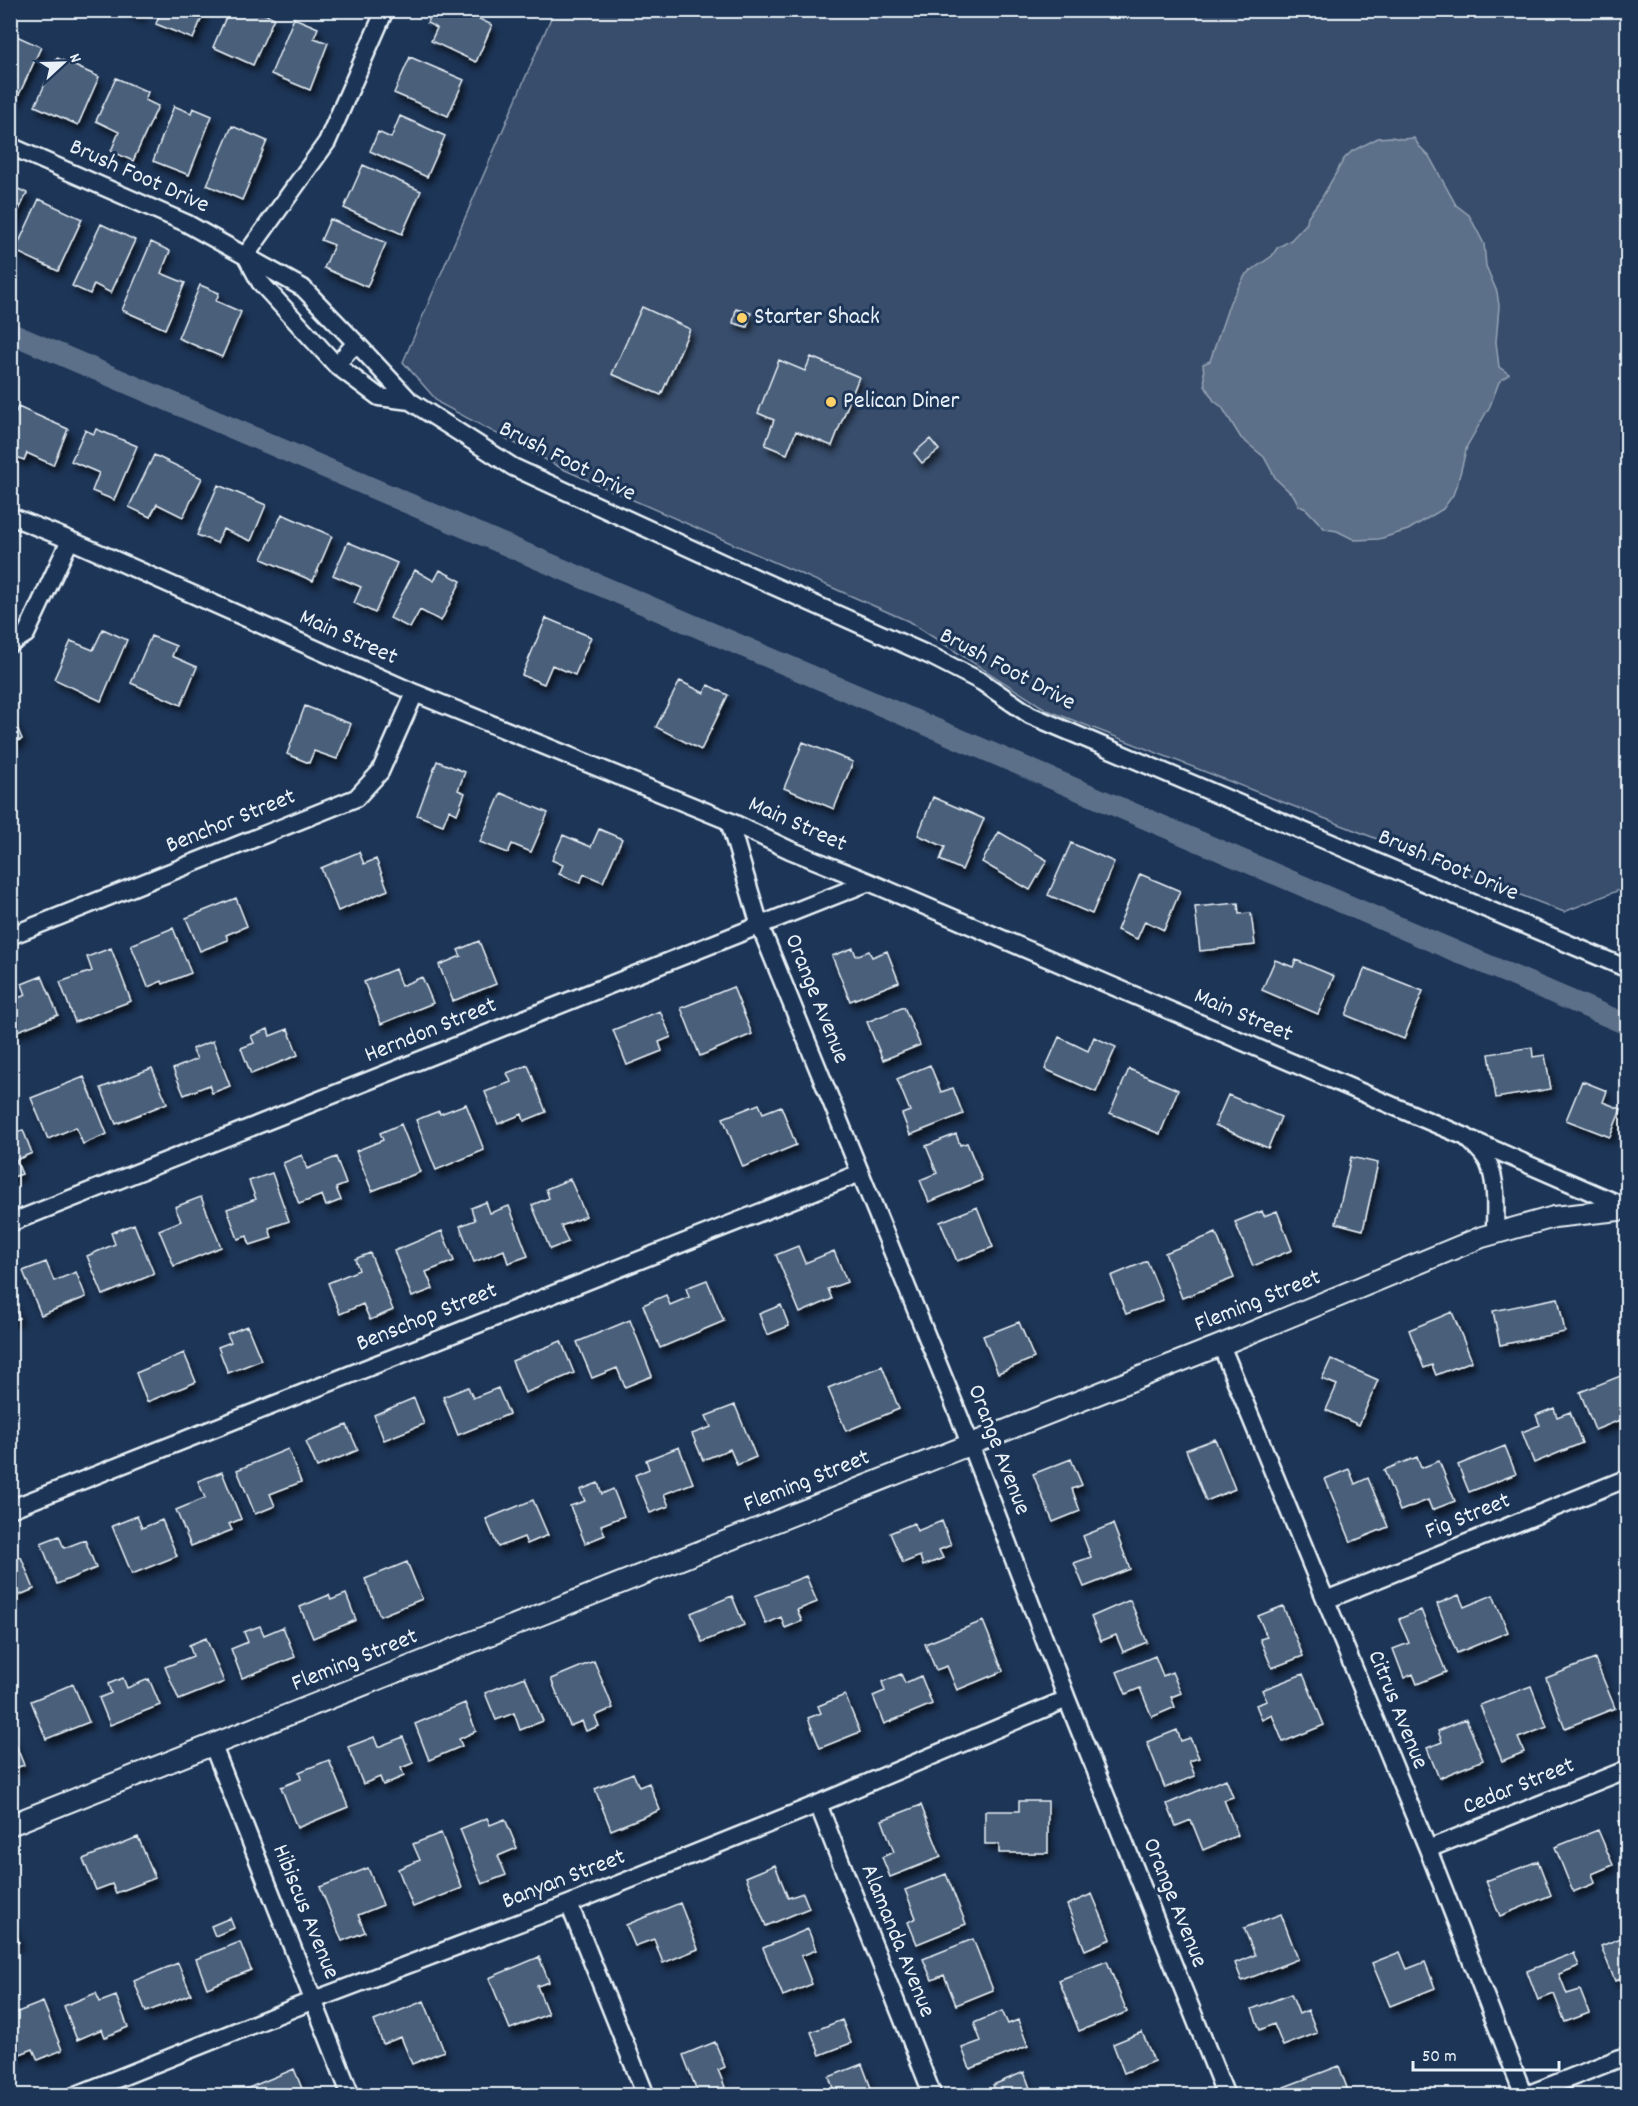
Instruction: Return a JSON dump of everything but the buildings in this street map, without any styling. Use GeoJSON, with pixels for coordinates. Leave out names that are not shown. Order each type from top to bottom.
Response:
{"type":"FeatureCollection","features":[{"type":"Feature","properties":{"kind":"street"},"geometry":{"type":"LineString","coordinates":[[246,255],[327,142],[385,10]]}},
{"type":"Feature","properties":{"kind":"street","name":"Brush Foot Drive"},"geometry":{"type":"LineString","coordinates":[[10,146],[186,223],[303,288],[410,401],[513,467],[933,657],[982,682],[1030,715],[1628,969]]}},
{"type":"Feature","properties":{"kind":"street","name":"Brush Foot Drive"},"geometry":{"type":"LineString","coordinates":[[246,255],[260,282],[336,365],[379,397],[410,401]]}},
{"type":"Feature","properties":{"kind":"street"},"geometry":{"type":"LineString","coordinates":[[336,365],[356,343]]}},
{"type":"Feature","properties":{"kind":"street","name":"Main Street"},"geometry":{"type":"LineString","coordinates":[[10,516],[70,540],[415,693],[729,821],[790,850],[1466,1137],[1488,1163],[1495,1192],[1495,1233]]}},
{"type":"Feature","properties":{"kind":"street"},"geometry":{"type":"LineString","coordinates":[[10,644],[26,634],[70,540]]}},
{"type":"Feature","properties":{"kind":"street","name":"Benchor Street"},"geometry":{"type":"LineString","coordinates":[[10,936],[356,798],[380,772],[415,693]]}},
{"type":"Feature","properties":{"kind":"street","name":"Orange Avenue"},"geometry":{"type":"LineString","coordinates":[[729,821],[760,926],[970,1444],[1067,1699],[1226,2096]]}},
{"type":"Feature","properties":{"kind":"street","name":"Herndon Street"},"geometry":{"type":"LineString","coordinates":[[10,1223],[869,882]]}},
{"type":"Feature","properties":{"kind":"street"},"geometry":{"type":"LineString","coordinates":[[1466,1137],[1628,1208]]}},
{"type":"Feature","properties":{"kind":"street","name":"Benschop Street"},"geometry":{"type":"LineString","coordinates":[[10,1509],[860,1173]]}},
{"type":"Feature","properties":{"kind":"street","name":"Fleming Street"},"geometry":{"type":"LineString","coordinates":[[10,1825],[1221,1345],[1482,1237],[1554,1217],[1628,1208]]}},
{"type":"Feature","properties":{"kind":"street","name":"Citrus Avenue"},"geometry":{"type":"LineString","coordinates":[[1221,1345],[1428,1849],[1524,2096]]}},
{"type":"Feature","properties":{"kind":"street","name":"Fig Street"},"geometry":{"type":"LineString","coordinates":[[1326,1600],[1628,1478]]}},
{"type":"Feature","properties":{"kind":"street","name":"Banyan Street"},"geometry":{"type":"LineString","coordinates":[[74,2096],[314,2000],[570,1904],[818,1804],[1067,1699]]}},
{"type":"Feature","properties":{"kind":"street","name":"Hibiscus Avenue"},"geometry":{"type":"LineString","coordinates":[[213,1746],[351,2096]]}},
{"type":"Feature","properties":{"kind":"street","name":"Cedar Street"},"geometry":{"type":"LineString","coordinates":[[1428,1849],[1628,1769]]}},
{"type":"Feature","properties":{"kind":"street","name":"Alamanda Avenue"},"geometry":{"type":"LineString","coordinates":[[818,1804],[933,2096]]}},
{"type":"Feature","properties":{"kind":"street"},"geometry":{"type":"LineString","coordinates":[[570,1904],[646,2096]]}},
{"type":"Feature","properties":{"kind":"street"},"geometry":{"type":"LineString","coordinates":[[1524,2096],[1628,2055]]}},
{"type":"Feature","properties":{"kind":"shaded area"},"geometry":{"type":"Polygon","coordinates":[[[554,11],[1627,11],[1627,887],[1564,912],[1047,710],[908,621],[565,470],[439,403],[403,362],[554,11]]]}},
{"type":"Feature","properties":{"kind":"shaded area"},"geometry":{"type":"Polygon","coordinates":[[[1378,138],[1414,138],[1429,156],[1456,205],[1469,215],[1484,244],[1486,266],[1497,292],[1499,306],[1496,342],[1499,367],[1509,374],[1499,382],[1490,406],[1467,446],[1453,495],[1443,509],[1408,530],[1379,539],[1355,540],[1337,531],[1325,529],[1306,509],[1299,506],[1294,496],[1276,479],[1264,457],[1241,438],[1222,407],[1214,401],[1205,386],[1203,364],[1210,361],[1230,302],[1246,274],[1272,256],[1277,248],[1291,240],[1307,223],[1308,216],[1321,199],[1344,159],[1352,151],[1378,138]]]}},
{"type":"Feature","properties":{"kind":"waterway"},"geometry":{"type":"LineString","coordinates":[[10,333],[1628,1025]]}},
{"type":"Feature","properties":{"kind":"place","name":"Starter Shack"},"geometry":{"type":"Point","coordinates":[742,318]}},
{"type":"Feature","properties":{"kind":"place","name":"Pelican Diner"},"geometry":{"type":"Point","coordinates":[831,402]}}]}
